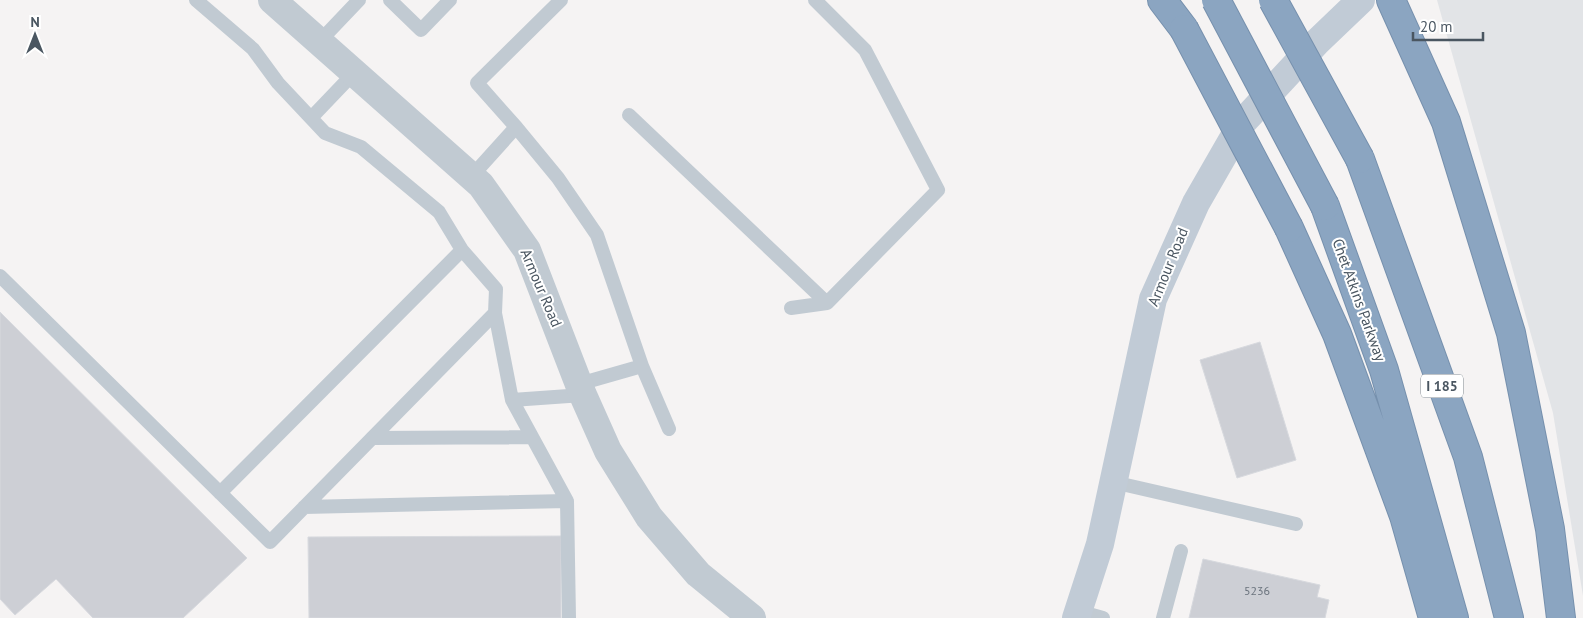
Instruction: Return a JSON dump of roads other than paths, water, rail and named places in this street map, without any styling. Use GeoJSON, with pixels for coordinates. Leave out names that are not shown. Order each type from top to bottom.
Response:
{"type":"FeatureCollection","features":[{"type":"Feature","properties":{"kind":"highway"},"geometry":{"type":"LineString","coordinates":[[1162,0],[1184,29],[1289,228],[1337,334],[1404,516],[1433,618]]}},
{"type":"Feature","properties":{"kind":"highway","name":"Chet Atkins Parkway"},"geometry":{"type":"LineString","coordinates":[[1216,0],[1325,206],[1384,370],[1454,618]]}},
{"type":"Feature","properties":{"kind":"highway","name":"I 185"},"geometry":{"type":"LineString","coordinates":[[1273,0],[1360,160],[1468,457],[1509,618]]}},
{"type":"Feature","properties":{"kind":"highway"},"geometry":{"type":"LineString","coordinates":[[1391,0],[1446,122],[1511,333],[1550,529],[1562,618]]}},
{"type":"Feature","properties":{"kind":"street","name":"Armour Road"},"geometry":{"type":"LineString","coordinates":[[272,0],[481,185],[527,250],[581,390],[608,451],[649,517],[698,574],[752,618]]}},
{"type":"Feature","properties":{"kind":"street","name":"Armour Road"},"geometry":{"type":"LineString","coordinates":[[1086,616],[1153,299],[1196,203],[1242,123],[1316,43],[1361,0]]}},
{"type":"Feature","properties":{"kind":"lane"},"geometry":{"type":"LineString","coordinates":[[196,0],[253,49],[278,83],[324,133],[361,147],[439,212],[462,250],[496,289],[495,313],[512,400],[567,501],[569,618]]}},
{"type":"Feature","properties":{"kind":"lane"},"geometry":{"type":"LineString","coordinates":[[319,42],[359,0]]}},
{"type":"Feature","properties":{"kind":"lane"},"geometry":{"type":"LineString","coordinates":[[390,0],[421,30],[450,0]]}},
{"type":"Feature","properties":{"kind":"lane"},"geometry":{"type":"LineString","coordinates":[[561,0],[477,83],[558,178],[597,235],[642,366],[669,429]]}},
{"type":"Feature","properties":{"kind":"lane"},"geometry":{"type":"LineString","coordinates":[[791,308],[827,303],[938,190],[866,50],[815,0]]}},
{"type":"Feature","properties":{"kind":"lane"},"geometry":{"type":"LineString","coordinates":[[311,118],[354,74]]}},
{"type":"Feature","properties":{"kind":"lane"},"geometry":{"type":"LineString","coordinates":[[629,115],[827,303]]}},
{"type":"Feature","properties":{"kind":"lane"},"geometry":{"type":"LineString","coordinates":[[471,176],[516,127]]}},
{"type":"Feature","properties":{"kind":"lane"},"geometry":{"type":"LineString","coordinates":[[220,493],[462,250]]}},
{"type":"Feature","properties":{"kind":"lane"},"geometry":{"type":"LineString","coordinates":[[0,276],[270,542],[495,313]]}},
{"type":"Feature","properties":{"kind":"lane"},"geometry":{"type":"LineString","coordinates":[[512,400],[581,390],[642,366]]}},
{"type":"Feature","properties":{"kind":"lane"},"geometry":{"type":"LineString","coordinates":[[372,438],[532,437]]}},
{"type":"Feature","properties":{"kind":"lane"},"geometry":{"type":"LineString","coordinates":[[1113,482],[1296,524]]}},
{"type":"Feature","properties":{"kind":"lane"},"geometry":{"type":"LineString","coordinates":[[304,507],[567,501]]}},
{"type":"Feature","properties":{"kind":"lane"},"geometry":{"type":"LineString","coordinates":[[1163,618],[1181,551]]}}]}
